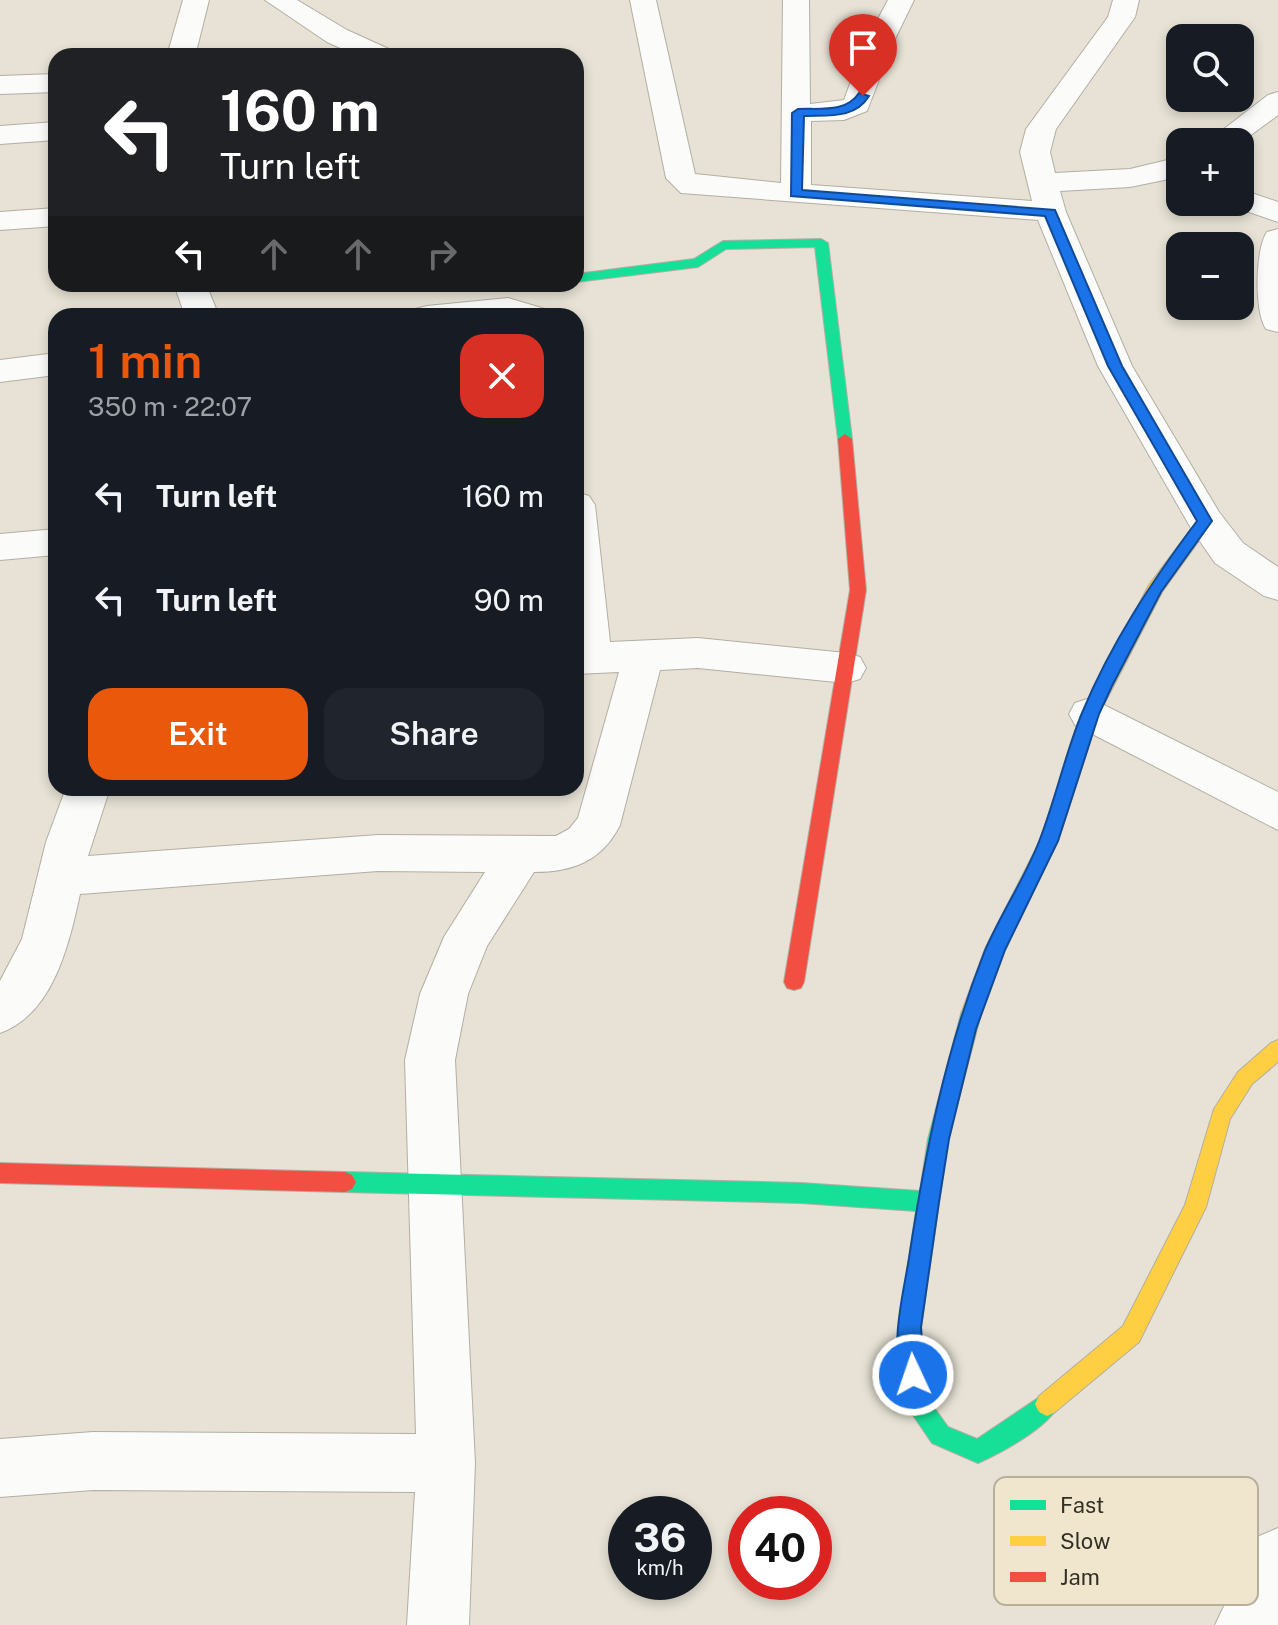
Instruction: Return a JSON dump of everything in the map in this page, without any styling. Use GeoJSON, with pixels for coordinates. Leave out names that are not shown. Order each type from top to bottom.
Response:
{"type":"FeatureCollection","features":[{"type":"Feature","properties":{"kind":"street"},"geometry":{"type":"LineString","coordinates":[[183,48],[196,0]]}},
{"type":"Feature","properties":{"kind":"street"},"geometry":{"type":"LineString","coordinates":[[278,0],[315,24],[364,48]]}},
{"type":"Feature","properties":{"kind":"street"},"geometry":{"type":"LineString","coordinates":[[643,0],[681,178],[692,186],[710,190],[796,193],[1047,197],[1166,171]]}},
{"type":"Feature","properties":{"kind":"street"},"geometry":{"type":"LineString","coordinates":[[796,0],[796,193]]}},
{"type":"Feature","properties":{"kind":"street"},"geometry":{"type":"LineString","coordinates":[[798,113],[844,111],[857,105],[879,43],[901,0]]}},
{"type":"Feature","properties":{"kind":"street"},"geometry":{"type":"LineString","coordinates":[[1131,6],[1041,129],[1035,152],[1047,197],[1115,366],[1205,521],[1229,553],[1278,586]]}},
{"type":"Feature","properties":{"kind":"street"},"geometry":{"type":"LineString","coordinates":[[0,85],[48,83]]}},
{"type":"Feature","properties":{"kind":"street"},"geometry":{"type":"LineString","coordinates":[[1241,128],[1278,101]]}},
{"type":"Feature","properties":{"kind":"street"},"geometry":{"type":"LineString","coordinates":[[0,135],[48,132]]}},
{"type":"Feature","properties":{"kind":"street"},"geometry":{"type":"LineString","coordinates":[[1254,204],[1278,213]]}},
{"type":"Feature","properties":{"kind":"street"},"geometry":{"type":"LineString","coordinates":[[0,221],[48,218]]}},
{"type":"Feature","properties":{"kind":"street"},"geometry":{"type":"LineString","coordinates":[[1278,239],[1274,281],[1278,322]]}},
{"type":"Feature","properties":{"kind":"street"},"geometry":{"type":"LineString","coordinates":[[584,277],[698,263],[723,245],[821,243],[853,500],[858,590],[794,982]]}},
{"type":"Feature","properties":{"kind":"street"},"geometry":{"type":"LineString","coordinates":[[484,308],[519,303]]}},
{"type":"Feature","properties":{"kind":"street"},"geometry":{"type":"LineString","coordinates":[[0,371],[48,365]]}},
{"type":"Feature","properties":{"kind":"street"},"geometry":{"type":"LineString","coordinates":[[1205,521],[1155,589],[1090,714],[1049,841],[995,949],[966,1029],[938,1139],[910,1327],[914,1399],[940,1435],[978,1451],[1023,1424],[1131,1334],[1195,1207],[1221,1116],[1245,1078],[1278,1049]]}},
{"type":"Feature","properties":{"kind":"street"},"geometry":{"type":"LineString","coordinates":[[0,547],[48,543]]}},
{"type":"Feature","properties":{"kind":"street"},"geometry":{"type":"LineString","coordinates":[[584,659],[698,653],[846,668]]}},
{"type":"Feature","properties":{"kind":"street"},"geometry":{"type":"LineString","coordinates":[[63,877],[378,853],[560,854],[585,842],[598,825],[644,655]]}},
{"type":"Feature","properties":{"kind":"street"},"geometry":{"type":"LineString","coordinates":[[1090,714],[1278,812]]}},
{"type":"Feature","properties":{"kind":"street"},"geometry":{"type":"LineString","coordinates":[[0,1012],[30,982],[63,877],[83,796]]}},
{"type":"Feature","properties":{"kind":"street"},"geometry":{"type":"LineString","coordinates":[[438,1625],[446,1463],[430,1060],[444,994],[467,937],[521,855]]}},
{"type":"Feature","properties":{"kind":"street"},"geometry":{"type":"LineString","coordinates":[[0,1173],[801,1193],[928,1202]]}},
{"type":"Feature","properties":{"kind":"street"},"geometry":{"type":"LineString","coordinates":[[0,1468],[93,1461],[446,1463]]}},
{"type":"Feature","properties":{"kind":"street"},"geometry":{"type":"LineString","coordinates":[[1258,1600],[1278,1558]]}},
{"type":"Feature","properties":{"kind":"street"},"geometry":{"type":"LineString","coordinates":[[1246,1625],[1256,1605]]}},
{"type":"Feature","properties":{"kind":"traffic: fast"},"geometry":{"type":"LineString","coordinates":[[584,277],[698,263],[723,245],[821,243],[845,439]]}},
{"type":"Feature","properties":{"kind":"traffic: fast"},"geometry":{"type":"LineString","coordinates":[[971,1014],[938,1139],[910,1327],[914,1399],[940,1435],[978,1451],[1023,1424],[1047,1404]]}},
{"type":"Feature","properties":{"kind":"traffic: fast"},"geometry":{"type":"LineString","coordinates":[[345,1182],[801,1193],[928,1202]]}},
{"type":"Feature","properties":{"kind":"traffic: slow"},"geometry":{"type":"LineString","coordinates":[[971,1014],[995,949],[1049,841],[1090,714],[1155,589],[1205,521]]}},
{"type":"Feature","properties":{"kind":"traffic: slow"},"geometry":{"type":"LineString","coordinates":[[1047,1404],[1131,1334],[1195,1207],[1221,1116],[1245,1078],[1278,1049]]}},
{"type":"Feature","properties":{"kind":"traffic: jam"},"geometry":{"type":"LineString","coordinates":[[794,982],[858,590],[845,439]]}},
{"type":"Feature","properties":{"kind":"traffic: jam"},"geometry":{"type":"LineString","coordinates":[[0,1173],[345,1182]]}},
{"type":"Feature","properties":{"kind":"route"},"geometry":{"type":"LineString","coordinates":[[863,96],[857,105],[844,111],[798,113],[796,193],[1050,212],[1115,366],[1205,521],[1155,589],[1103,686],[1090,714],[1049,841],[995,949],[966,1029],[938,1139],[928,1202],[910,1327],[913,1375]]}}]}
